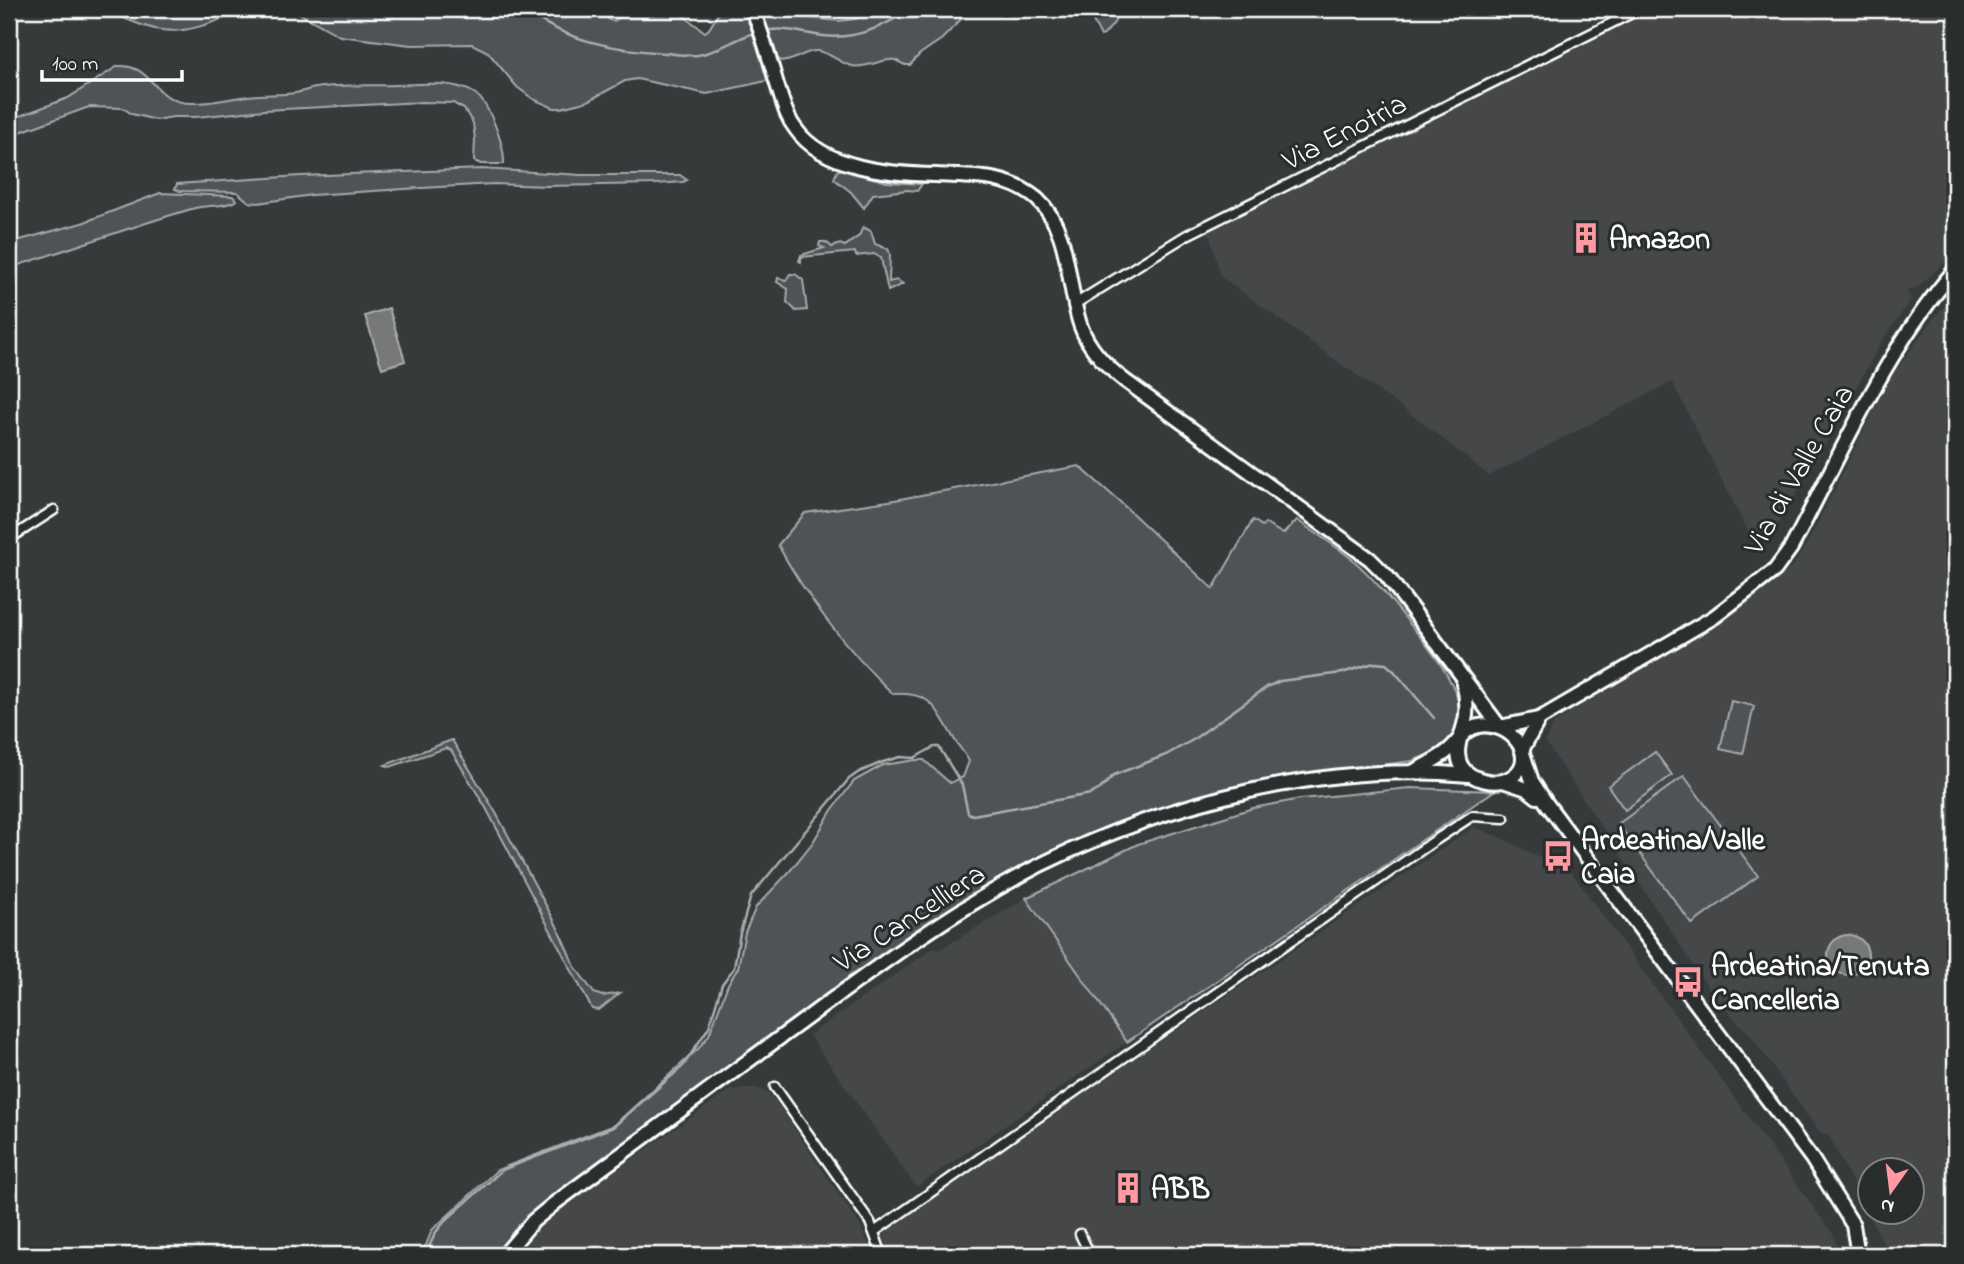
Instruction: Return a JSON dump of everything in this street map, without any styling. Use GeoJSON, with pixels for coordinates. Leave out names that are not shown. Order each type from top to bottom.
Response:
{"type":"FeatureCollection","features":[{"type":"Feature","properties":{"kind":"main road"},"geometry":{"type":"LineString","coordinates":[[754,14],[789,119],[802,137],[823,152],[851,163],[888,171],[996,178],[1035,198],[1047,211],[1059,233],[1084,335],[1107,366],[1370,559],[1387,576],[1500,727],[1513,736],[1532,781],[1546,804],[1812,1159],[1853,1225],[1858,1255]]}},
{"type":"Feature","properties":{"kind":"main road","name":"Via di Valle Caia"},"geometry":{"type":"LineString","coordinates":[[1500,727],[1539,719],[1714,617],[1775,570],[1791,548],[1872,395],[1911,328],[1955,270]]}},
{"type":"Feature","properties":{"kind":"main road"},"geometry":{"type":"LineString","coordinates":[[1461,676],[1466,709],[1459,739],[1458,756],[1462,768],[1469,775],[1488,781],[1503,781],[1527,789],[1546,804]]}},
{"type":"Feature","properties":{"kind":"main road","name":"Via di Valle Caia"},"geometry":{"type":"LineString","coordinates":[[1521,750],[1539,719]]}},
{"type":"Feature","properties":{"kind":"main road"},"geometry":{"type":"LineString","coordinates":[[1459,739],[1475,726],[1500,727]]}},
{"type":"Feature","properties":{"kind":"main road","name":"Via Cancelliera"},"geometry":{"type":"LineString","coordinates":[[1413,771],[1439,757],[1459,739]]}},
{"type":"Feature","properties":{"kind":"main road"},"geometry":{"type":"LineString","coordinates":[[1503,781],[1518,771],[1521,750]]}},
{"type":"Feature","properties":{"kind":"main road","name":"Via Cancelliera"},"geometry":{"type":"LineString","coordinates":[[504,1255],[533,1221],[555,1203],[901,949],[1039,866],[1130,827],[1249,791],[1308,779],[1413,771],[1469,775]]}},
{"type":"Feature","properties":{"kind":"street","name":"Via Enotria"},"geometry":{"type":"LineString","coordinates":[[1075,304],[1188,235],[1640,9]]}},
{"type":"Feature","properties":{"kind":"street"},"geometry":{"type":"LineString","coordinates":[[9,539],[54,510]]}},
{"type":"Feature","properties":{"kind":"street"},"geometry":{"type":"LineString","coordinates":[[874,1232],[1434,841],[1472,816],[1503,818]]}},
{"type":"Feature","properties":{"kind":"street"},"geometry":{"type":"LineString","coordinates":[[775,1087],[870,1222],[882,1255]]}},
{"type":"Feature","properties":{"kind":"street"},"geometry":{"type":"LineString","coordinates":[[1080,1234],[1090,1255]]}},
{"type":"Feature","properties":{"kind":"shaded area"},"geometry":{"type":"Polygon","coordinates":[[[112,9],[249,9],[206,25],[166,31],[129,21],[112,9]]]}},
{"type":"Feature","properties":{"kind":"shaded area"},"geometry":{"type":"Polygon","coordinates":[[[271,9],[600,9],[609,20],[614,21],[622,16],[681,14],[705,32],[721,9],[747,9],[770,78],[707,94],[637,79],[625,81],[588,101],[554,108],[533,99],[517,87],[488,52],[472,44],[411,45],[340,36],[295,11],[271,9]]]}},
{"type":"Feature","properties":{"kind":"shaded area"},"geometry":{"type":"Polygon","coordinates":[[[758,9],[766,9],[768,14],[839,21],[886,9],[971,9],[942,39],[920,54],[910,65],[890,60],[857,67],[817,51],[805,53],[789,61],[778,59],[768,46],[758,9]]]}},
{"type":"Feature","properties":{"kind":"shaded area"},"geometry":{"type":"Polygon","coordinates":[[[1081,9],[1119,9],[1114,23],[1101,36],[1091,17],[1081,9]]]}},
{"type":"Feature","properties":{"kind":"shaded area"},"geometry":{"type":"Polygon","coordinates":[[[1654,9],[1955,9],[1955,253],[1917,288],[1907,290],[1911,300],[1880,344],[1772,535],[1755,545],[1672,382],[1489,476],[1423,423],[1221,277],[1208,230],[1654,9]]]}},
{"type":"Feature","properties":{"kind":"shaded area"},"geometry":{"type":"Polygon","coordinates":[[[118,66],[140,71],[170,98],[195,103],[290,94],[335,86],[456,86],[474,93],[485,105],[499,136],[504,164],[481,164],[474,161],[473,123],[464,109],[453,103],[423,102],[264,110],[156,120],[132,114],[123,108],[89,107],[9,136],[9,120],[68,98],[118,66]]]}},
{"type":"Feature","properties":{"kind":"shaded area"},"geometry":{"type":"Polygon","coordinates":[[[482,169],[581,175],[680,175],[687,180],[656,184],[494,184],[312,195],[258,203],[249,202],[237,192],[175,189],[177,184],[482,169]]]}},
{"type":"Feature","properties":{"kind":"shaded area"},"geometry":{"type":"Polygon","coordinates":[[[841,169],[887,182],[922,184],[917,191],[873,194],[864,208],[851,192],[834,179],[837,171],[841,169]]]}},
{"type":"Feature","properties":{"kind":"shaded area"},"geometry":{"type":"Polygon","coordinates":[[[160,193],[232,196],[237,200],[171,215],[9,268],[9,243],[82,223],[160,193]]]}},
{"type":"Feature","properties":{"kind":"shaded area"},"geometry":{"type":"Polygon","coordinates":[[[863,227],[871,231],[875,244],[888,249],[889,282],[897,280],[903,284],[888,291],[881,258],[874,254],[856,256],[855,252],[801,257],[801,262],[799,261],[801,255],[824,248],[819,246],[820,242],[826,242],[832,247],[840,244],[845,246],[859,236],[863,227]]]}},
{"type":"Feature","properties":{"kind":"shaded area"},"geometry":{"type":"Polygon","coordinates":[[[790,274],[803,280],[807,310],[796,311],[787,302],[788,289],[777,282],[778,278],[786,280],[790,274]]]}},
{"type":"Feature","properties":{"kind":"shaded area"},"geometry":{"type":"Polygon","coordinates":[[[1955,294],[1955,1255],[1889,1255],[1874,1226],[1926,1226],[1926,1156],[1856,1156],[1856,1190],[1829,1136],[1820,1133],[1750,1035],[1717,1001],[1545,741],[1554,723],[1762,592],[1793,566],[1810,538],[1889,379],[1955,294]]]}},
{"type":"Feature","properties":{"kind":"shaded area"},"geometry":{"type":"Polygon","coordinates":[[[389,308],[405,361],[382,368],[365,316],[389,308]]]}},
{"type":"Feature","properties":{"kind":"shaded area"},"geometry":{"type":"Polygon","coordinates":[[[1079,466],[1213,589],[1253,520],[1262,526],[1265,523],[1283,534],[1297,520],[1339,549],[1392,601],[1440,664],[1458,700],[1459,718],[1453,734],[1438,749],[1412,761],[1286,777],[1204,797],[993,884],[867,966],[587,1170],[526,1218],[503,1255],[419,1255],[432,1230],[497,1170],[614,1125],[698,1049],[709,1035],[728,984],[738,968],[745,932],[756,907],[813,842],[854,781],[883,765],[916,760],[924,760],[950,783],[963,777],[969,761],[937,710],[925,699],[893,694],[877,678],[845,643],[816,605],[778,545],[805,513],[889,501],[1079,466]]]}},
{"type":"Feature","properties":{"kind":"shaded area"},"geometry":{"type":"Polygon","coordinates":[[[1731,701],[1754,706],[1743,754],[1720,749],[1731,701]]]}},
{"type":"Feature","properties":{"kind":"shaded area"},"geometry":{"type":"Polygon","coordinates":[[[452,740],[496,813],[556,924],[575,967],[594,993],[602,996],[620,993],[599,1010],[592,1009],[486,808],[451,750],[446,748],[390,767],[385,765],[452,740]]]}},
{"type":"Feature","properties":{"kind":"shaded area"},"geometry":{"type":"Polygon","coordinates":[[[1655,752],[1672,775],[1625,810],[1608,786],[1655,752]]]}},
{"type":"Feature","properties":{"kind":"shaded area"},"geometry":{"type":"Polygon","coordinates":[[[1684,776],[1758,876],[1692,924],[1618,824],[1684,776]]]}},
{"type":"Feature","properties":{"kind":"shaded area"},"geometry":{"type":"Polygon","coordinates":[[[1410,788],[1494,791],[1127,1042],[1026,898],[1138,844],[1253,808],[1301,799],[1410,788]]]}},
{"type":"Feature","properties":{"kind":"shaded area"},"geometry":{"type":"Polygon","coordinates":[[[1474,827],[1573,874],[1833,1234],[1840,1255],[888,1255],[883,1239],[887,1228],[1474,827]]]}},
{"type":"Feature","properties":{"kind":"shaded area"},"geometry":{"type":"Polygon","coordinates":[[[1026,898],[1127,1042],[916,1187],[809,1035],[935,947],[937,951],[1026,898]]]}},
{"type":"Feature","properties":{"kind":"shaded area"},"geometry":{"type":"Polygon","coordinates":[[[1848,935],[1856,936],[1862,941],[1867,947],[1867,963],[1862,969],[1856,974],[1848,975],[1840,974],[1834,969],[1829,963],[1828,955],[1829,947],[1834,941],[1840,936],[1848,935]]]}},
{"type":"Feature","properties":{"kind":"shaded area"},"geometry":{"type":"Polygon","coordinates":[[[757,1088],[769,1094],[777,1103],[861,1227],[873,1255],[514,1255],[545,1220],[730,1090],[757,1088]]]}},
{"type":"Feature","properties":{"kind":"waterway"},"geometry":{"type":"LineString","coordinates":[[185,9],[193,9]]}},
{"type":"Feature","properties":{"kind":"waterway"},"geometry":{"type":"LineString","coordinates":[[524,9],[573,36],[647,52],[698,55],[758,32]]}},
{"type":"Feature","properties":{"kind":"waterway"},"geometry":{"type":"LineString","coordinates":[[764,31],[779,29],[824,36],[847,36],[880,26],[911,9]]}},
{"type":"Feature","properties":{"kind":"waterway"},"geometry":{"type":"LineString","coordinates":[[425,1255],[436,1232],[445,1221],[502,1170],[613,1127],[683,1066],[709,1027],[722,984],[734,968],[740,933],[751,896],[849,779],[859,772],[900,757],[914,758],[939,747],[962,785],[968,813],[973,815],[1091,794],[1114,775],[1166,755],[1191,741],[1267,687],[1280,681],[1342,673],[1374,663],[1386,664],[1394,671],[1434,718]]}},
{"type":"Feature","properties":{"kind":"place","name":"Amazon"},"geometry":{"type":"Point","coordinates":[1586,238]}},
{"type":"Feature","properties":{"kind":"place","name":"Ardeatina/Valle Caia"},"geometry":{"type":"Point","coordinates":[1558,856]}},
{"type":"Feature","properties":{"kind":"place","name":"Ardeatina/Tenuta Cancelleria"},"geometry":{"type":"Point","coordinates":[1688,982]}},
{"type":"Feature","properties":{"kind":"place","name":"ABB"},"geometry":{"type":"Point","coordinates":[1128,1188]}}]}
